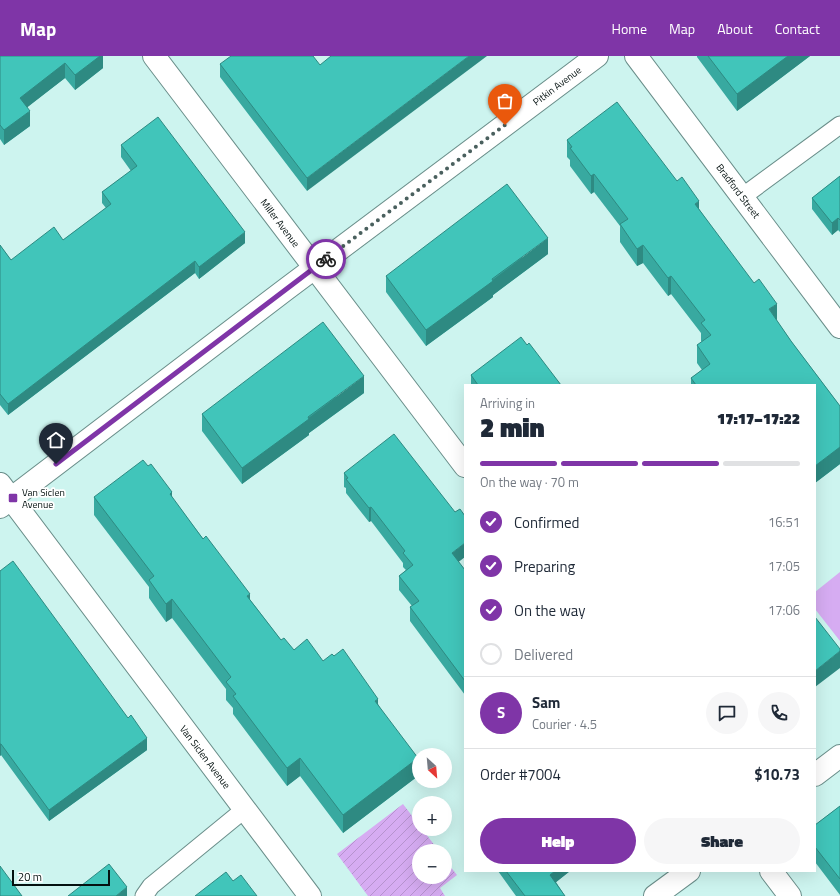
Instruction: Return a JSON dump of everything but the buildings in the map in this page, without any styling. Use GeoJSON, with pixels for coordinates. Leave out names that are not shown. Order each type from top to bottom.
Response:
{"type":"FeatureCollection","features":[{"type":"Feature","properties":{"kind":"street","name":"Miller Avenue"},"geometry":{"type":"LineString","coordinates":[[154,56],[464,465]]}},
{"type":"Feature","properties":{"kind":"street","name":"Pitkin Avenue"},"geometry":{"type":"LineString","coordinates":[[4,497],[315,268],[597,56]]}},
{"type":"Feature","properties":{"kind":"street","name":"Bradford Street"},"geometry":{"type":"LineString","coordinates":[[636,56],[840,327]]}},
{"type":"Feature","properties":{"kind":"street","name":"Van Siclen Avenue"},"geometry":{"type":"LineString","coordinates":[[4,497],[245,809],[310,896]]}},
{"type":"Feature","properties":{"kind":"street"},"geometry":{"type":"LineString","coordinates":[[816,774],[840,756]]}},
{"type":"Feature","properties":{"kind":"street"},"geometry":{"type":"LineString","coordinates":[[656,896],[688,872]]}},
{"type":"Feature","properties":{"kind":"street"},"geometry":{"type":"LineString","coordinates":[[772,872],[790,896]]}},
{"type":"Feature","properties":{"kind":"lane"},"geometry":{"type":"LineString","coordinates":[[742,197],[840,125]]}},
{"type":"Feature","properties":{"kind":"lane"},"geometry":{"type":"LineString","coordinates":[[144,896],[152,886],[245,809]]}},
{"type":"Feature","properties":{"kind":"shaded area"},"geometry":{"type":"Polygon","coordinates":[[[840,572],[840,641],[816,610],[816,591],[840,572]]]}},
{"type":"Feature","properties":{"kind":"shaded area"},"geometry":{"type":"Polygon","coordinates":[[[403,804],[412,816],[412,836],[427,836],[434,844],[412,844],[412,884],[445,884],[440,888],[445,896],[368,896],[337,854],[403,804]]]}},
{"type":"Feature","properties":{"kind":"shaded area"},"geometry":{"type":"Polygon","coordinates":[[[452,869],[457,875],[452,879],[452,869]]]}},
{"type":"Feature","properties":{"kind":"way so far"},"geometry":{"type":"LineString","coordinates":[[326,259],[505,125]]}},
{"type":"Feature","properties":{"kind":"place","name":"Van Siclen Avenue"},"geometry":{"type":"Point","coordinates":[13,498]}},
{"type":"Feature","properties":{"kind":"route"},"geometry":{"type":"LineString","coordinates":[[56,464],[326,259]]}}]}
